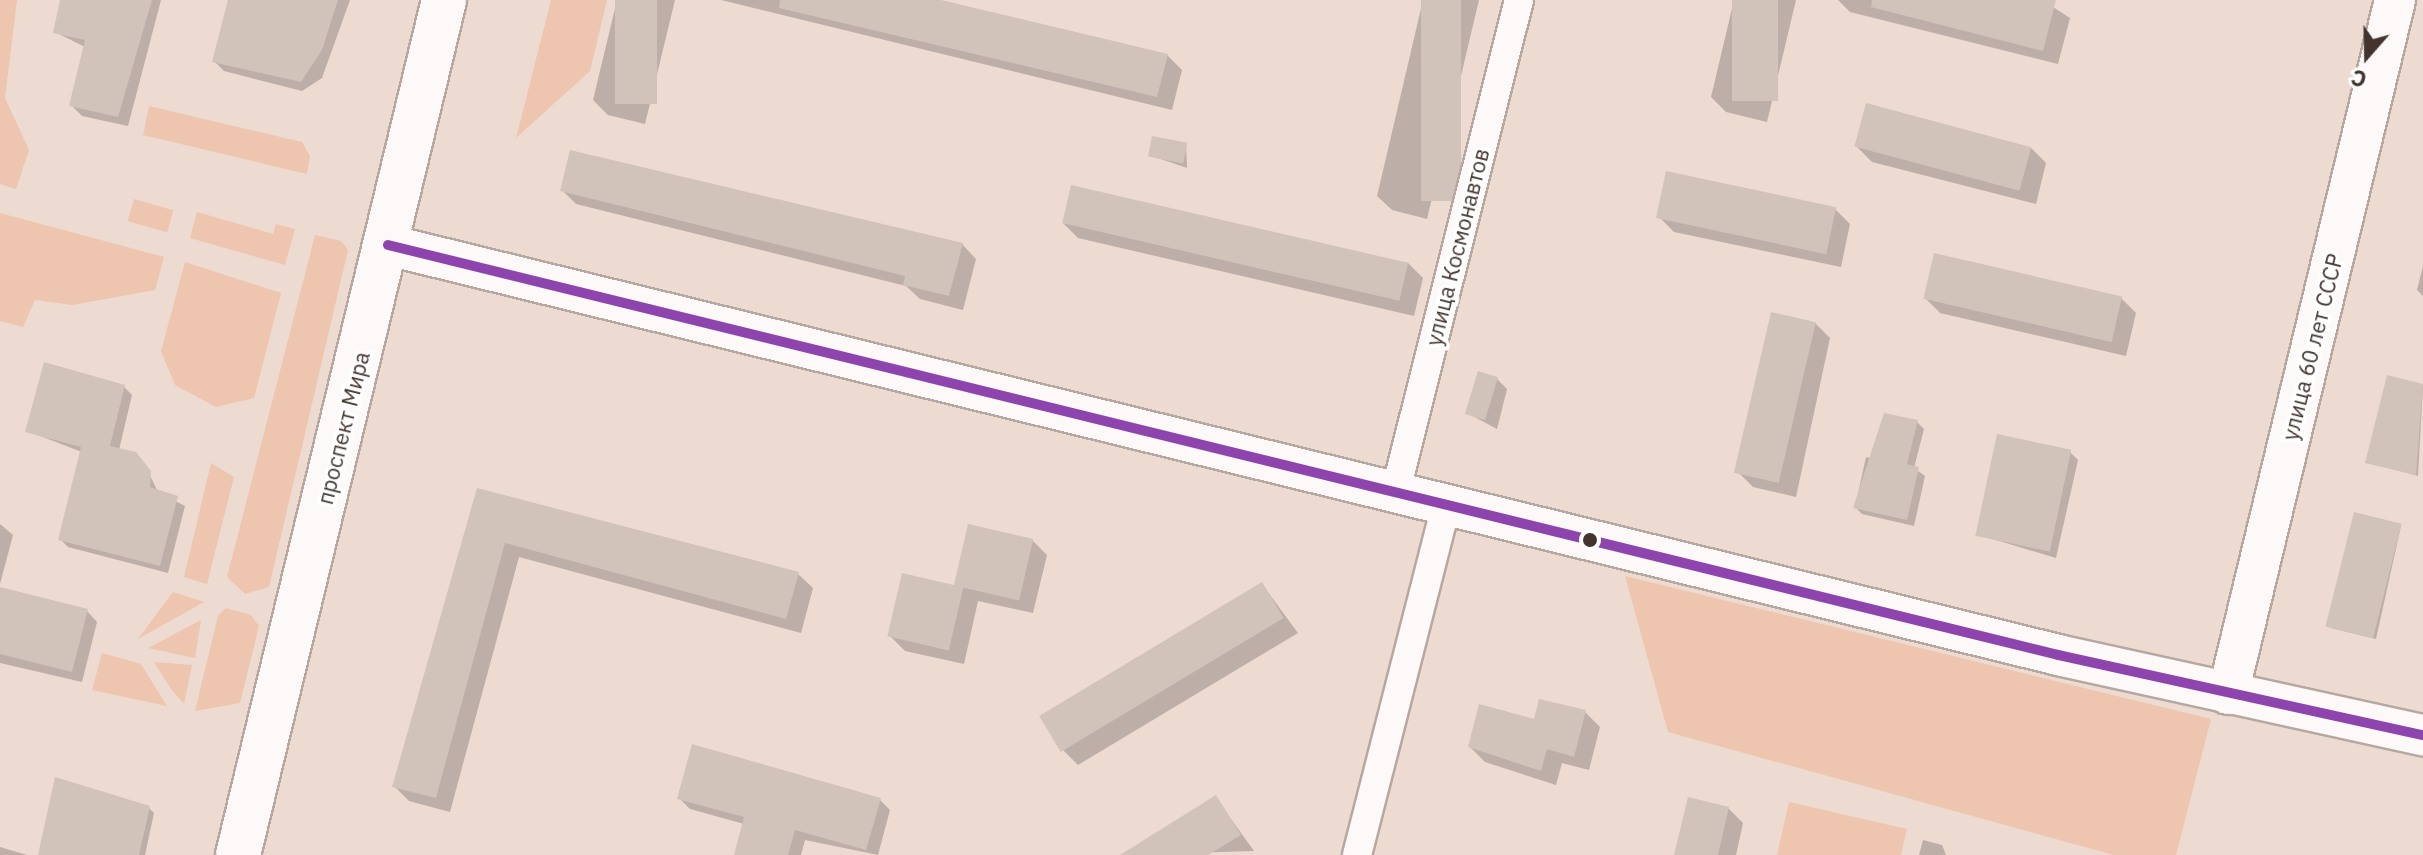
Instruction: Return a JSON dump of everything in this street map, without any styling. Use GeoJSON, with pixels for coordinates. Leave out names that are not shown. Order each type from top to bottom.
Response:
{"type":"FeatureCollection","features":[{"type":"Feature","properties":{"kind":"main road","name":"проспект Мира"},"geometry":{"type":"LineString","coordinates":[[238,855],[388,245],[444,0]]}},
{"type":"Feature","properties":{"kind":"street","name":"улица Космонавтов"},"geometry":{"type":"LineString","coordinates":[[1395,494],[1519,0]]}},
{"type":"Feature","properties":{"kind":"street","name":"улица 60 лет СССР"},"geometry":{"type":"LineString","coordinates":[[2228,694],[2395,0]]}},
{"type":"Feature","properties":{"kind":"street"},"geometry":{"type":"LineString","coordinates":[[388,245],[1446,507],[2228,694],[2423,735]]}},
{"type":"Feature","properties":{"kind":"street"},"geometry":{"type":"LineString","coordinates":[[1357,855],[1446,507]]}},
{"type":"Feature","properties":{"kind":"shaded area"},"geometry":{"type":"Polygon","coordinates":[[[0,0],[17,0],[5,98],[29,150],[16,189],[0,184],[0,0]]]}},
{"type":"Feature","properties":{"kind":"shaded area"},"geometry":{"type":"Polygon","coordinates":[[[551,0],[607,0],[590,71],[516,138],[551,0]]]}},
{"type":"Feature","properties":{"kind":"shaded area"},"geometry":{"type":"Polygon","coordinates":[[[149,106],[302,142],[310,156],[307,174],[143,135],[149,106]]]}},
{"type":"Feature","properties":{"kind":"shaded area"},"geometry":{"type":"Polygon","coordinates":[[[134,199],[173,210],[167,232],[128,221],[134,199]]]}},
{"type":"Feature","properties":{"kind":"shaded area"},"geometry":{"type":"Polygon","coordinates":[[[197,212],[273,234],[276,224],[295,229],[285,265],[190,238],[197,212]]]}},
{"type":"Feature","properties":{"kind":"shaded area"},"geometry":{"type":"Polygon","coordinates":[[[0,213],[164,257],[155,290],[72,305],[35,300],[23,327],[0,321],[0,213]]]}},
{"type":"Feature","properties":{"kind":"shaded area"},"geometry":{"type":"Polygon","coordinates":[[[315,235],[341,241],[348,250],[269,587],[245,594],[227,577],[315,235]]]}},
{"type":"Feature","properties":{"kind":"shaded area"},"geometry":{"type":"Polygon","coordinates":[[[185,262],[281,293],[254,398],[216,407],[175,385],[161,351],[185,262]]]}},
{"type":"Feature","properties":{"kind":"shaded area"},"geometry":{"type":"Polygon","coordinates":[[[211,463],[234,477],[207,584],[184,577],[211,463]]]}},
{"type":"Feature","properties":{"kind":"shaded area"},"geometry":{"type":"Polygon","coordinates":[[[1625,576],[2211,719],[2176,855],[2114,855],[1668,732],[1625,576]]]}},
{"type":"Feature","properties":{"kind":"shaded area"},"geometry":{"type":"Polygon","coordinates":[[[173,592],[204,602],[138,639],[173,592]]]}},
{"type":"Feature","properties":{"kind":"shaded area"},"geometry":{"type":"Polygon","coordinates":[[[226,608],[251,615],[259,626],[240,703],[195,711],[218,616],[226,608]]]}},
{"type":"Feature","properties":{"kind":"shaded area"},"geometry":{"type":"Polygon","coordinates":[[[201,620],[195,658],[148,648],[201,620]]]}},
{"type":"Feature","properties":{"kind":"shaded area"},"geometry":{"type":"Polygon","coordinates":[[[102,653],[141,664],[167,706],[92,690],[102,653]]]}},
{"type":"Feature","properties":{"kind":"shaded area"},"geometry":{"type":"Polygon","coordinates":[[[154,662],[192,665],[184,704],[171,689],[154,662]]]}},
{"type":"Feature","properties":{"kind":"shaded area"},"geometry":{"type":"Polygon","coordinates":[[[1789,802],[1907,829],[1901,855],[1777,855],[1789,802]]]}},
{"type":"Feature","properties":{"kind":"building"},"geometry":{"type":"Polygon","coordinates":[[[60,0],[152,0],[118,117],[69,106],[85,40],[53,33],[60,0]]]}},
{"type":"Feature","properties":{"kind":"building"},"geometry":{"type":"Polygon","coordinates":[[[228,0],[338,0],[322,50],[301,82],[212,62],[228,0]]]}},
{"type":"Feature","properties":{"kind":"building"},"geometry":{"type":"Polygon","coordinates":[[[615,0],[657,0],[657,104],[615,104],[615,0]]]}},
{"type":"Feature","properties":{"kind":"building"},"geometry":{"type":"Polygon","coordinates":[[[780,0],[941,0],[1168,54],[1157,97],[779,8],[780,0]]]}},
{"type":"Feature","properties":{"kind":"building"},"geometry":{"type":"Polygon","coordinates":[[[1421,0],[1461,0],[1461,201],[1421,201],[1421,0]]]}},
{"type":"Feature","properties":{"kind":"building"},"geometry":{"type":"Polygon","coordinates":[[[1732,0],[1778,0],[1778,101],[1732,101],[1732,0]]]}},
{"type":"Feature","properties":{"kind":"building"},"geometry":{"type":"Polygon","coordinates":[[[1872,0],[2056,0],[2043,51],[1871,7],[1872,0]]]}},
{"type":"Feature","properties":{"kind":"building"},"geometry":{"type":"Polygon","coordinates":[[[1866,103],[2031,147],[2020,191],[1854,146],[1866,103]]]}},
{"type":"Feature","properties":{"kind":"building"},"geometry":{"type":"Polygon","coordinates":[[[1152,136],[1187,143],[1183,163],[1148,157],[1152,136]]]}},
{"type":"Feature","properties":{"kind":"building"},"geometry":{"type":"Polygon","coordinates":[[[570,150],[963,243],[949,296],[903,285],[905,276],[560,191],[570,150]]]}},
{"type":"Feature","properties":{"kind":"building"},"geometry":{"type":"Polygon","coordinates":[[[1666,171],[1836,207],[1826,254],[1656,218],[1666,171]]]}},
{"type":"Feature","properties":{"kind":"building"},"geometry":{"type":"Polygon","coordinates":[[[1071,185],[1408,263],[1399,301],[1062,223],[1071,185]]]}},
{"type":"Feature","properties":{"kind":"building"},"geometry":{"type":"Polygon","coordinates":[[[1934,253],[2122,296],[2111,342],[1923,299],[1934,253]]]}},
{"type":"Feature","properties":{"kind":"building"},"geometry":{"type":"Polygon","coordinates":[[[1771,312],[1816,322],[1779,483],[1734,473],[1771,312]]]}},
{"type":"Feature","properties":{"kind":"building"},"geometry":{"type":"Polygon","coordinates":[[[44,362],[125,385],[110,446],[136,452],[151,471],[150,487],[178,496],[160,566],[58,540],[81,447],[25,432],[44,362]]]}},
{"type":"Feature","properties":{"kind":"building"},"geometry":{"type":"Polygon","coordinates":[[[1478,371],[1498,377],[1485,420],[1465,414],[1478,371]]]}},
{"type":"Feature","properties":{"kind":"building"},"geometry":{"type":"Polygon","coordinates":[[[2387,375],[2423,384],[2416,475],[2365,463],[2387,375]]]}},
{"type":"Feature","properties":{"kind":"building"},"geometry":{"type":"Polygon","coordinates":[[[1884,413],[1918,420],[1907,464],[1919,467],[1907,520],[1853,508],[1884,413]]]}},
{"type":"Feature","properties":{"kind":"building"},"geometry":{"type":"Polygon","coordinates":[[[1997,434],[2071,450],[2050,552],[1975,536],[1997,434]]]}},
{"type":"Feature","properties":{"kind":"building"},"geometry":{"type":"Polygon","coordinates":[[[477,488],[799,572],[786,619],[505,543],[436,798],[392,787],[477,488]]]}},
{"type":"Feature","properties":{"kind":"building"},"geometry":{"type":"Polygon","coordinates":[[[2354,512],[2402,524],[2373,638],[2325,626],[2354,512]]]}},
{"type":"Feature","properties":{"kind":"building"},"geometry":{"type":"Polygon","coordinates":[[[968,524],[1033,539],[1019,600],[954,585],[968,524]]]}},
{"type":"Feature","properties":{"kind":"building"},"geometry":{"type":"Polygon","coordinates":[[[902,573],[963,587],[949,651],[887,636],[902,573]]]}},
{"type":"Feature","properties":{"kind":"building"},"geometry":{"type":"Polygon","coordinates":[[[1262,582],[1284,618],[1061,752],[1039,716],[1262,582]]]}},
{"type":"Feature","properties":{"kind":"building"},"geometry":{"type":"Polygon","coordinates":[[[0,587],[88,609],[72,672],[0,654],[0,587]]]}},
{"type":"Feature","properties":{"kind":"building"},"geometry":{"type":"Polygon","coordinates":[[[1539,699],[1586,710],[1574,757],[1547,749],[1541,771],[1468,747],[1479,704],[1534,719],[1539,699]]]}},
{"type":"Feature","properties":{"kind":"building"},"geometry":{"type":"Polygon","coordinates":[[[692,744],[881,798],[866,850],[795,830],[788,855],[734,855],[744,817],[677,799],[692,744]]]}},
{"type":"Feature","properties":{"kind":"building"},"geometry":{"type":"Polygon","coordinates":[[[55,777],[150,806],[139,855],[38,855],[55,777]]]}},
{"type":"Feature","properties":{"kind":"building"},"geometry":{"type":"Polygon","coordinates":[[[1216,795],[1241,835],[1208,855],[1120,855],[1216,795]]]}},
{"type":"Feature","properties":{"kind":"building"},"geometry":{"type":"Polygon","coordinates":[[[1688,797],[1729,807],[1718,855],[1674,855],[1688,797]]]}},
{"type":"Feature","properties":{"kind":"transit line"},"geometry":{"type":"LineString","coordinates":[[388,245],[2058,655],[2423,735]]}}]}
